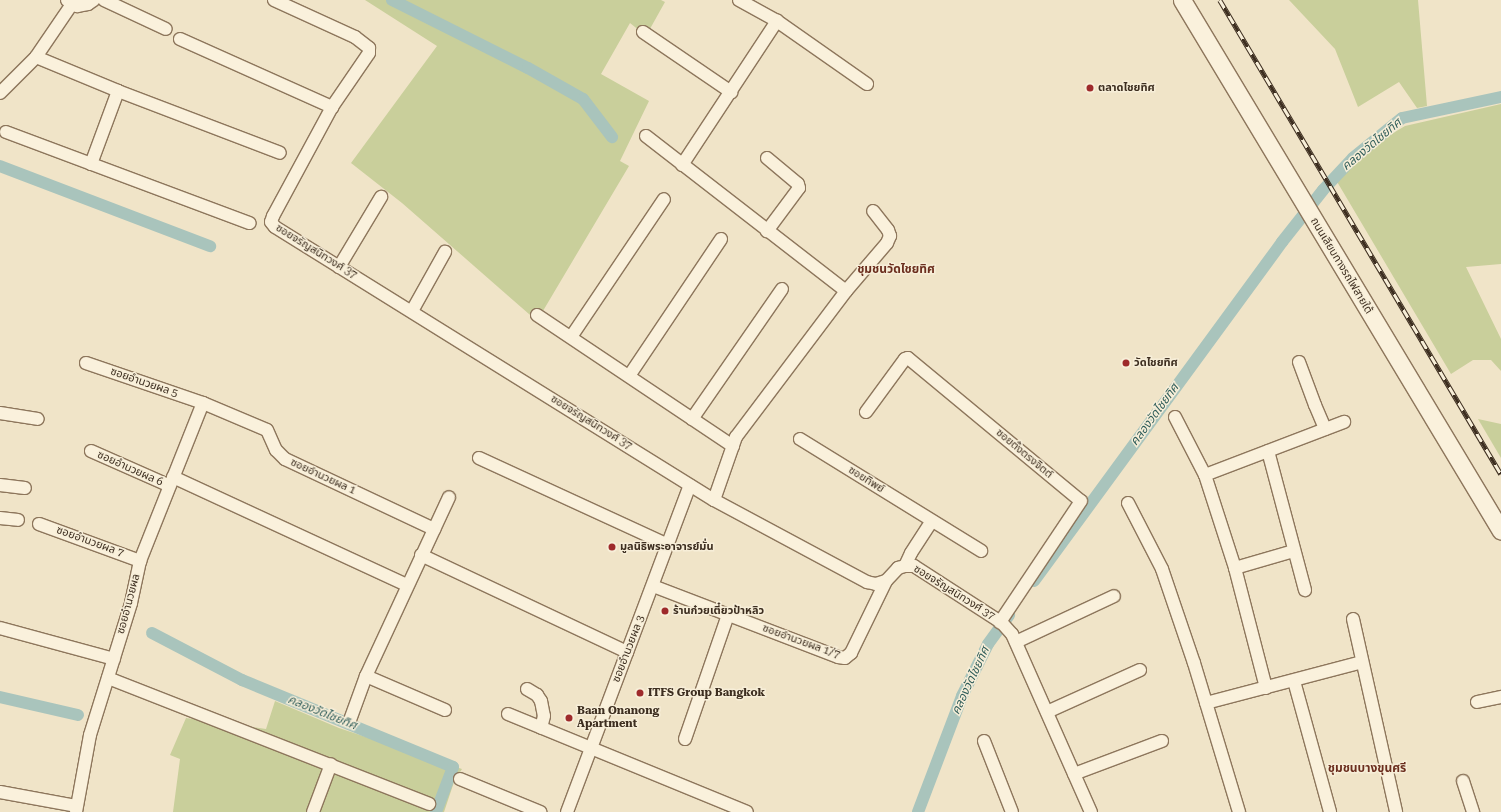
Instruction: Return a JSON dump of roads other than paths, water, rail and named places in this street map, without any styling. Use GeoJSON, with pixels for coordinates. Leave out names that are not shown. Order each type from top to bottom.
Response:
{"type":"FeatureCollection","features":[{"type":"Feature","properties":{"kind":"main road","name":"ถนนเลียบทางรถไฟสายใต้"},"geometry":{"type":"LineString","coordinates":[[1182,0],[1291,184],[1501,531]]}},
{"type":"Feature","properties":{"kind":"street"},"geometry":{"type":"LineString","coordinates":[[0,93],[36,57],[70,2],[83,6],[94,0]]}},
{"type":"Feature","properties":{"kind":"street"},"geometry":{"type":"LineString","coordinates":[[104,0],[166,29]]}},
{"type":"Feature","properties":{"kind":"street","name":"ซอยจรัญสนิทวงศ์ 37"},"geometry":{"type":"LineString","coordinates":[[274,0],[356,37],[369,48],[367,59],[332,107],[273,216],[271,222],[275,227],[714,500],[867,582],[876,584],[886,581],[898,568],[914,566],[1001,622],[1014,638],[1091,812]]}},
{"type":"Feature","properties":{"kind":"street"},"geometry":{"type":"LineString","coordinates":[[739,0],[777,21],[867,84]]}},
{"type":"Feature","properties":{"kind":"street"},"geometry":{"type":"LineString","coordinates":[[682,165],[777,21]]}},
{"type":"Feature","properties":{"kind":"street"},"geometry":{"type":"LineString","coordinates":[[643,32],[731,92]]}},
{"type":"Feature","properties":{"kind":"street"},"geometry":{"type":"LineString","coordinates":[[180,39],[332,107]]}},
{"type":"Feature","properties":{"kind":"street"},"geometry":{"type":"LineString","coordinates":[[36,57],[118,91],[280,153]]}},
{"type":"Feature","properties":{"kind":"street"},"geometry":{"type":"LineString","coordinates":[[91,164],[118,91]]}},
{"type":"Feature","properties":{"kind":"street"},"geometry":{"type":"LineString","coordinates":[[6,132],[250,223]]}},
{"type":"Feature","properties":{"kind":"street"},"geometry":{"type":"LineString","coordinates":[[646,136],[846,291]]}},
{"type":"Feature","properties":{"kind":"street"},"geometry":{"type":"LineString","coordinates":[[767,158],[798,184],[799,188],[798,192],[767,231]]}},
{"type":"Feature","properties":{"kind":"street"},"geometry":{"type":"LineString","coordinates":[[339,267],[381,197]]}},
{"type":"Feature","properties":{"kind":"street"},"geometry":{"type":"LineString","coordinates":[[571,337],[664,199]]}},
{"type":"Feature","properties":{"kind":"street"},"geometry":{"type":"LineString","coordinates":[[714,500],[736,437],[846,291],[887,243],[890,236],[888,230],[873,211]]}},
{"type":"Feature","properties":{"kind":"street"},"geometry":{"type":"LineString","coordinates":[[629,376],[721,239]]}},
{"type":"Feature","properties":{"kind":"street"},"geometry":{"type":"LineString","coordinates":[[412,311],[445,252]]}},
{"type":"Feature","properties":{"kind":"street"},"geometry":{"type":"LineString","coordinates":[[692,419],[782,289]]}},
{"type":"Feature","properties":{"kind":"street"},"geometry":{"type":"LineString","coordinates":[[537,315],[733,446]]}},
{"type":"Feature","properties":{"kind":"street","name":"ซอยตั้งตรงจิตต์"},"geometry":{"type":"LineString","coordinates":[[866,412],[905,359],[908,358],[1081,501],[1001,622]]}},
{"type":"Feature","properties":{"kind":"street"},"geometry":{"type":"LineString","coordinates":[[1299,362],[1314,405],[1325,429]]}},
{"type":"Feature","properties":{"kind":"street","name":"ซอยอำนวยผล 5"},"geometry":{"type":"LineString","coordinates":[[86,363],[203,403]]}},
{"type":"Feature","properties":{"kind":"street","name":"ซอยอำนวยผล"},"geometry":{"type":"LineString","coordinates":[[76,809],[90,735],[114,659],[140,561],[203,403]]}},
{"type":"Feature","properties":{"kind":"street","name":"ซอยอำนวยผล 1"},"geometry":{"type":"LineString","coordinates":[[203,403],[267,430],[276,450],[285,459],[434,529]]}},
{"type":"Feature","properties":{"kind":"street"},"geometry":{"type":"LineString","coordinates":[[0,414],[38,419]]}},
{"type":"Feature","properties":{"kind":"street"},"geometry":{"type":"LineString","coordinates":[[1175,417],[1205,475],[1235,568],[1266,688]]}},
{"type":"Feature","properties":{"kind":"street"},"geometry":{"type":"LineString","coordinates":[[1205,475],[1344,422]]}},
{"type":"Feature","properties":{"kind":"street","name":"ซอยทิพย์"},"geometry":{"type":"LineString","coordinates":[[800,439],[981,551]]}},
{"type":"Feature","properties":{"kind":"street","name":"ซอยอำนวยผล 6"},"geometry":{"type":"LineString","coordinates":[[91,451],[172,481]]}},
{"type":"Feature","properties":{"kind":"street"},"geometry":{"type":"LineString","coordinates":[[1268,451],[1305,590]]}},
{"type":"Feature","properties":{"kind":"street"},"geometry":{"type":"LineString","coordinates":[[479,458],[668,544]]}},
{"type":"Feature","properties":{"kind":"street"},"geometry":{"type":"LineString","coordinates":[[172,481],[407,585]]}},
{"type":"Feature","properties":{"kind":"street"},"geometry":{"type":"LineString","coordinates":[[0,485],[25,488]]}},
{"type":"Feature","properties":{"kind":"street","name":"ซอยอำนวยผล 3"},"geometry":{"type":"LineString","coordinates":[[567,812],[690,485]]}},
{"type":"Feature","properties":{"kind":"street"},"geometry":{"type":"LineString","coordinates":[[350,720],[366,676],[449,497]]}},
{"type":"Feature","properties":{"kind":"street"},"geometry":{"type":"LineString","coordinates":[[1128,503],[1162,569],[1206,703],[1239,812]]}},
{"type":"Feature","properties":{"kind":"street"},"geometry":{"type":"LineString","coordinates":[[0,518],[18,520]]}},
{"type":"Feature","properties":{"kind":"street"},"geometry":{"type":"LineString","coordinates":[[905,566],[911,553],[932,521]]}},
{"type":"Feature","properties":{"kind":"street","name":"ซอยอำนวยผล 7"},"geometry":{"type":"LineString","coordinates":[[39,524],[140,561]]}},
{"type":"Feature","properties":{"kind":"street"},"geometry":{"type":"LineString","coordinates":[[1235,568],[1294,551]]}},
{"type":"Feature","properties":{"kind":"street"},"geometry":{"type":"LineString","coordinates":[[421,555],[628,652]]}},
{"type":"Feature","properties":{"kind":"street","name":"ซอยอำนวยผล 1/7"},"geometry":{"type":"LineString","coordinates":[[653,586],[838,657],[845,658],[852,653],[886,581]]}},
{"type":"Feature","properties":{"kind":"street"},"geometry":{"type":"LineString","coordinates":[[1014,638],[1114,596]]}},
{"type":"Feature","properties":{"kind":"street"},"geometry":{"type":"LineString","coordinates":[[685,739],[728,615]]}},
{"type":"Feature","properties":{"kind":"street"},"geometry":{"type":"LineString","coordinates":[[1353,619],[1396,812]]}},
{"type":"Feature","properties":{"kind":"street"},"geometry":{"type":"LineString","coordinates":[[0,628],[114,659]]}},
{"type":"Feature","properties":{"kind":"street"},"geometry":{"type":"LineString","coordinates":[[1206,703],[1362,662]]}},
{"type":"Feature","properties":{"kind":"street"},"geometry":{"type":"LineString","coordinates":[[1047,712],[1140,670]]}},
{"type":"Feature","properties":{"kind":"street"},"geometry":{"type":"LineString","coordinates":[[366,676],[445,710]]}},
{"type":"Feature","properties":{"kind":"street"},"geometry":{"type":"LineString","coordinates":[[108,678],[331,764],[429,804]]}},
{"type":"Feature","properties":{"kind":"street"},"geometry":{"type":"LineString","coordinates":[[1294,681],[1330,812]]}},
{"type":"Feature","properties":{"kind":"street"},"geometry":{"type":"LineString","coordinates":[[527,690],[538,696],[541,701],[544,716],[541,728]]}},
{"type":"Feature","properties":{"kind":"street"},"geometry":{"type":"LineString","coordinates":[[1476,702],[1501,697]]}},
{"type":"Feature","properties":{"kind":"street"},"geometry":{"type":"LineString","coordinates":[[508,714],[747,812]]}},
{"type":"Feature","properties":{"kind":"street"},"geometry":{"type":"LineString","coordinates":[[984,741],[1012,812]]}},
{"type":"Feature","properties":{"kind":"street"},"geometry":{"type":"LineString","coordinates":[[1074,774],[1162,741]]}},
{"type":"Feature","properties":{"kind":"street"},"geometry":{"type":"LineString","coordinates":[[313,812],[331,764]]}},
{"type":"Feature","properties":{"kind":"street"},"geometry":{"type":"LineString","coordinates":[[460,779],[540,812]]}},
{"type":"Feature","properties":{"kind":"street"},"geometry":{"type":"LineString","coordinates":[[1463,781],[1473,812]]}},
{"type":"Feature","properties":{"kind":"street"},"geometry":{"type":"LineString","coordinates":[[0,792],[76,809]]}},
{"type":"Feature","properties":{"kind":"waterway"},"geometry":{"type":"LineString","coordinates":[[392,0],[528,68],[583,99],[612,137]]}},
{"type":"Feature","properties":{"kind":"waterway","name":"คลองวัดไชยทิศ"},"geometry":{"type":"LineString","coordinates":[[1034,581],[1282,242],[1323,190],[1353,158],[1402,118],[1501,97]]}},
{"type":"Feature","properties":{"kind":"waterway"},"geometry":{"type":"LineString","coordinates":[[0,166],[210,246]]}},
{"type":"Feature","properties":{"kind":"waterway","name":"คลองวัดไชยทิศ"},"geometry":{"type":"LineString","coordinates":[[918,812],[962,696],[988,644],[1009,615]]}},
{"type":"Feature","properties":{"kind":"waterway","name":"คลองวัดไชยทิศ"},"geometry":{"type":"LineString","coordinates":[[152,633],[242,680],[453,767],[436,812]]}},
{"type":"Feature","properties":{"kind":"waterway"},"geometry":{"type":"LineString","coordinates":[[0,697],[78,715]]}},
{"type":"Feature","properties":{"kind":"railway"},"geometry":{"type":"LineString","coordinates":[[1220,0],[1501,474]]}},
{"type":"Feature","properties":{"kind":"place","name":"ตลาดไชยทิศ"},"geometry":{"type":"Point","coordinates":[1090,88]}},
{"type":"Feature","properties":{"kind":"place","name":"วัดไชยทิศ"},"geometry":{"type":"Point","coordinates":[1126,363]}},
{"type":"Feature","properties":{"kind":"place","name":"มูลนิธิพระอาจารย์มั่น"},"geometry":{"type":"Point","coordinates":[612,547]}},
{"type":"Feature","properties":{"kind":"place","name":"ร้านก๋วยเตี๋ยวป้าหลิว"},"geometry":{"type":"Point","coordinates":[665,611]}},
{"type":"Feature","properties":{"kind":"place","name":"ITFS Group Bangkok"},"geometry":{"type":"Point","coordinates":[640,693]}},
{"type":"Feature","properties":{"kind":"place","name":"Baan Onanong Apartment"},"geometry":{"type":"Point","coordinates":[569,718]}},
{"type":"Feature","properties":{"kind":"district","name":"ชุมชนวัดไชยทิศ"},"geometry":{"type":"Point","coordinates":[896,270]}},
{"type":"Feature","properties":{"kind":"district","name":"ชุมชนบางขุนศรี"},"geometry":{"type":"Point","coordinates":[1367,769]}}]}
